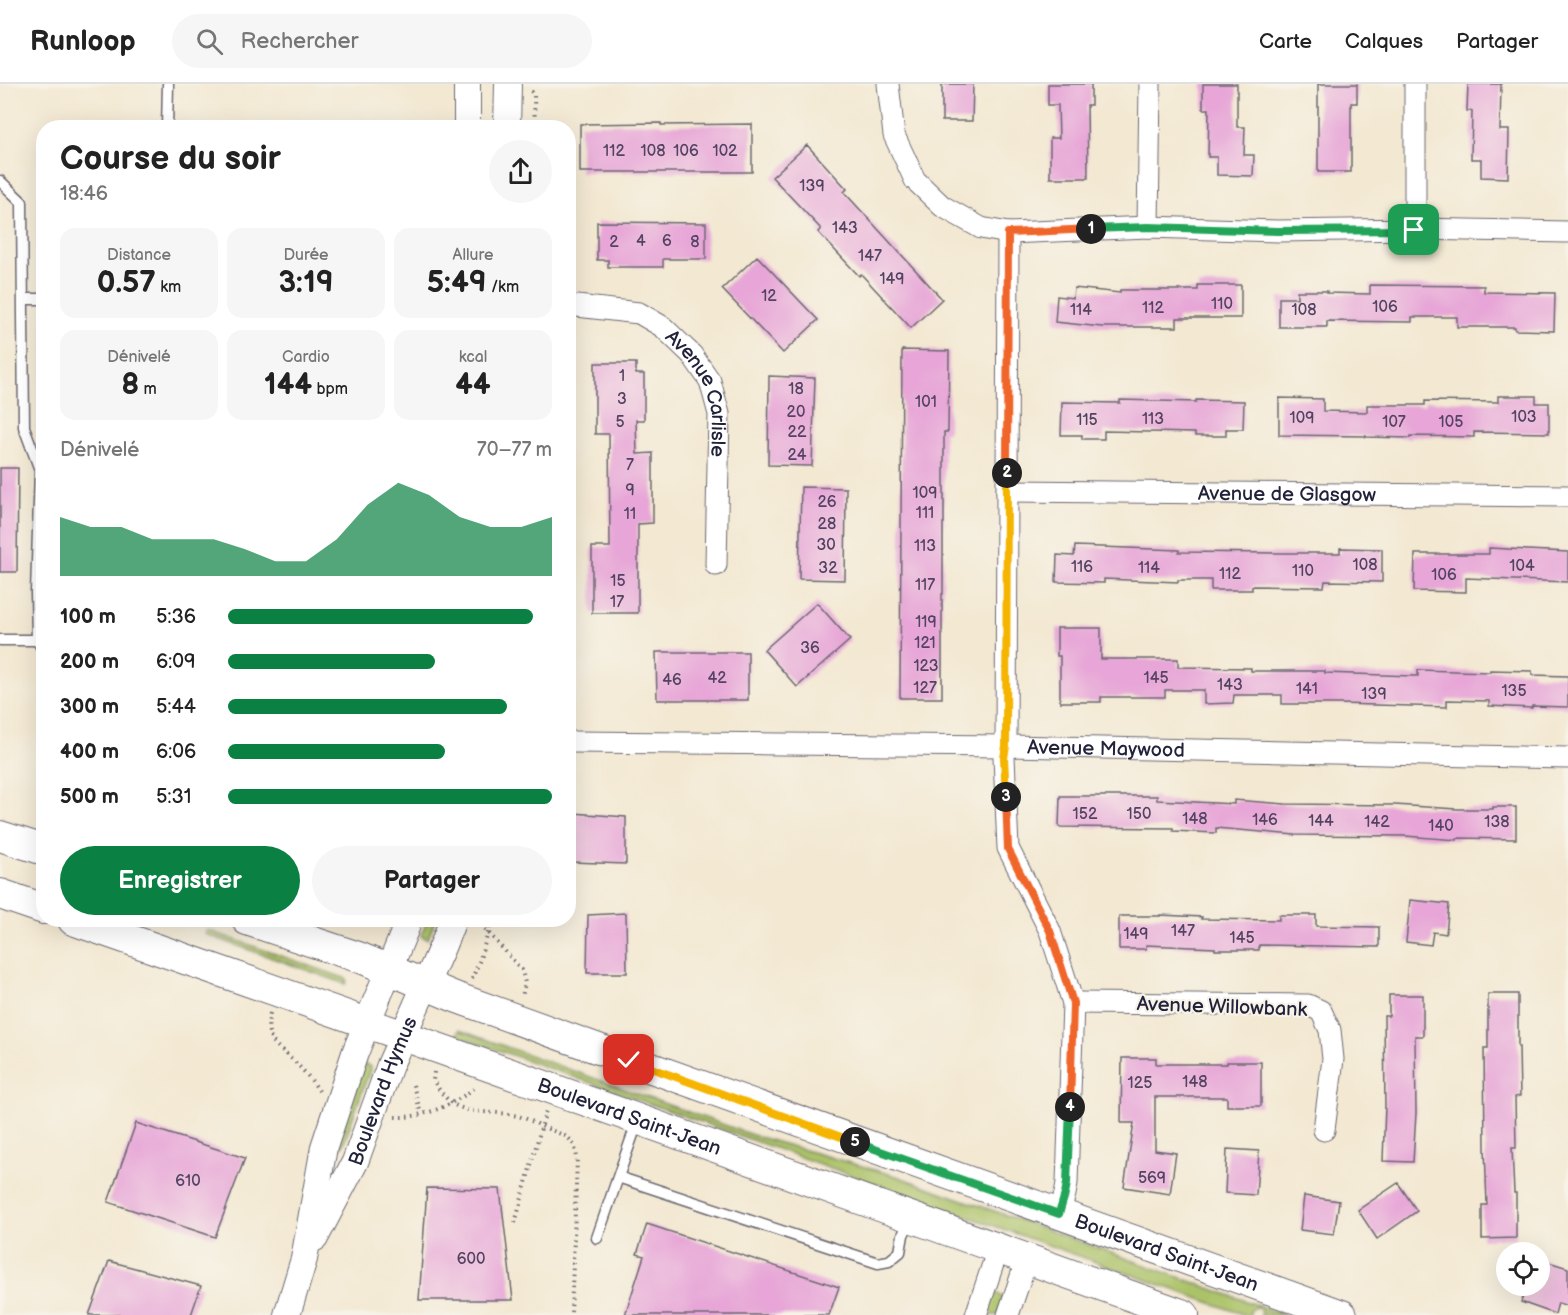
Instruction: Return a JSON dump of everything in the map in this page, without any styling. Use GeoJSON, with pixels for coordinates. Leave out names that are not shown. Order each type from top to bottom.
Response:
{"type":"FeatureCollection","features":[{"type":"Feature","properties":{"kind":"main road"},"geometry":{"type":"LineString","coordinates":[[0,836],[36,847]]}},
{"type":"Feature","properties":{"kind":"main road"},"geometry":{"type":"LineString","coordinates":[[0,894],[36,906]]}},
{"type":"Feature","properties":{"kind":"main road","name":"Boulevard Saint-Jean"},"geometry":{"type":"LineString","coordinates":[[93,927],[1184,1315]]}},
{"type":"Feature","properties":{"kind":"main road","name":"Boulevard Saint-Jean"},"geometry":{"type":"LineString","coordinates":[[269,927],[361,958],[629,1060],[1342,1315]]}},
{"type":"Feature","properties":{"kind":"street"},"geometry":{"type":"LineString","coordinates":[[467,84],[467,120]]}},
{"type":"Feature","properties":{"kind":"street"},"geometry":{"type":"LineString","coordinates":[[507,120],[508,84]]}},
{"type":"Feature","properties":{"kind":"street"},"geometry":{"type":"LineString","coordinates":[[888,84],[894,135],[915,180],[942,206],[981,228],[1008,233],[1148,227],[1277,231],[1568,232]]}},
{"type":"Feature","properties":{"kind":"street"},"geometry":{"type":"LineString","coordinates":[[1148,227],[1150,84]]}},
{"type":"Feature","properties":{"kind":"street"},"geometry":{"type":"LineString","coordinates":[[1414,230],[1415,84]]}},
{"type":"Feature","properties":{"kind":"street"},"geometry":{"type":"LineString","coordinates":[[1008,233],[1006,746],[1004,758],[1008,849],[1050,931],[1073,1003],[1067,1183],[1059,1214]]}},
{"type":"Feature","properties":{"kind":"street","name":"Avenue Carlisle"},"geometry":{"type":"LineString","coordinates":[[576,306],[639,313],[663,327],[692,355],[710,381],[719,414],[716,565]]}},
{"type":"Feature","properties":{"kind":"street","name":"Avenue de Glasgow"},"geometry":{"type":"LineString","coordinates":[[1007,491],[1568,496]]}},
{"type":"Feature","properties":{"kind":"street","name":"Avenue Maywood"},"geometry":{"type":"LineString","coordinates":[[576,742],[1006,746],[1568,758]]}},
{"type":"Feature","properties":{"kind":"street","name":"Boulevard Hymus"},"geometry":{"type":"LineString","coordinates":[[286,1315],[304,1259],[324,1147],[340,1094],[406,927]]}},
{"type":"Feature","properties":{"kind":"street","name":"Boulevard Hymus"},"geometry":{"type":"LineString","coordinates":[[304,1259],[355,1162],[390,1065],[450,927]]}},
{"type":"Feature","properties":{"kind":"street","name":"Avenue Willowbank"},"geometry":{"type":"LineString","coordinates":[[1073,1003],[1308,1005],[1321,1011],[1330,1030],[1333,1059],[1324,1130]]}},
{"type":"Feature","properties":{"kind":"street"},"geometry":{"type":"LineString","coordinates":[[976,1315],[998,1249]]}},
{"type":"Feature","properties":{"kind":"street"},"geometry":{"type":"LineString","coordinates":[[1008,1315],[1028,1259]]}},
{"type":"Feature","properties":{"kind":"lane"},"geometry":{"type":"LineString","coordinates":[[167,120],[168,84]]}},
{"type":"Feature","properties":{"kind":"lane"},"geometry":{"type":"LineString","coordinates":[[0,181],[22,202],[24,427],[36,459]]}},
{"type":"Feature","properties":{"kind":"lane"},"geometry":{"type":"LineString","coordinates":[[24,299],[36,299]]}},
{"type":"Feature","properties":{"kind":"lane"},"geometry":{"type":"LineString","coordinates":[[0,640],[36,640]]}},
{"type":"Feature","properties":{"kind":"lane"},"geometry":{"type":"LineString","coordinates":[[597,1238],[638,1119]]}},
{"type":"Feature","properties":{"kind":"lane"},"geometry":{"type":"LineString","coordinates":[[618,1176],[878,1263],[889,1261],[900,1252],[903,1235],[911,1218]]}},
{"type":"Feature","properties":{"kind":"path"},"geometry":{"type":"LineString","coordinates":[[532,93],[535,120]]}},
{"type":"Feature","properties":{"kind":"path"},"geometry":{"type":"LineString","coordinates":[[483,927],[522,970],[525,983],[522,997]]}},
{"type":"Feature","properties":{"kind":"path"},"geometry":{"type":"LineString","coordinates":[[476,970],[490,927]]}},
{"type":"Feature","properties":{"kind":"path"},"geometry":{"type":"LineString","coordinates":[[270,1013],[268,1023],[272,1040],[278,1049],[302,1069],[322,1097]]}},
{"type":"Feature","properties":{"kind":"path"},"geometry":{"type":"LineString","coordinates":[[433,1075],[433,1080],[451,1103],[474,1111],[504,1113],[526,1118],[568,1137],[575,1148],[577,1159],[570,1315]]}},
{"type":"Feature","properties":{"kind":"path"},"geometry":{"type":"LineString","coordinates":[[394,1117],[421,1114],[451,1103],[479,1084]]}},
{"type":"Feature","properties":{"kind":"path"},"geometry":{"type":"LineString","coordinates":[[413,1085],[421,1114]]}},
{"type":"Feature","properties":{"kind":"path"},"geometry":{"type":"LineString","coordinates":[[515,1223],[546,1108]]}},
{"type":"Feature","properties":{"kind":"green space"},"geometry":{"type":"Polygon","coordinates":[[[424,927],[432,927],[428,939],[421,936],[424,927]]]}},
{"type":"Feature","properties":{"kind":"green space"},"geometry":{"type":"Polygon","coordinates":[[[207,930],[347,979],[346,984],[205,934],[207,930]]]}},
{"type":"Feature","properties":{"kind":"green space"},"geometry":{"type":"Polygon","coordinates":[[[459,1030],[755,1136],[896,1176],[1285,1315],[1260,1315],[1261,1310],[1255,1307],[1250,1311],[1250,1315],[1245,1315],[456,1035],[459,1030]]]}},
{"type":"Feature","properties":{"kind":"green space"},"geometry":{"type":"Polygon","coordinates":[[[364,1064],[371,1067],[343,1145],[339,1148],[337,1146],[364,1064]]]}},
{"type":"Feature","properties":{"kind":"green space"},"geometry":{"type":"Polygon","coordinates":[[[997,1293],[1003,1298],[999,1315],[985,1315],[994,1295],[997,1293]]]}},
{"type":"Feature","properties":{"kind":"building"},"geometry":{"type":"Polygon","coordinates":[[[942,84],[973,84],[972,121],[942,121],[942,84]]]}},
{"type":"Feature","properties":{"kind":"building"},"geometry":{"type":"Polygon","coordinates":[[[1048,84],[1091,84],[1091,105],[1087,105],[1088,178],[1050,178],[1050,138],[1059,138],[1058,105],[1048,105],[1048,84]]]}},
{"type":"Feature","properties":{"kind":"building"},"geometry":{"type":"Polygon","coordinates":[[[1203,84],[1237,84],[1237,127],[1245,127],[1244,155],[1254,155],[1253,176],[1217,175],[1217,157],[1208,157],[1209,109],[1203,109],[1203,84]]]}},
{"type":"Feature","properties":{"kind":"building"},"geometry":{"type":"Polygon","coordinates":[[[1318,84],[1357,84],[1357,103],[1351,103],[1351,172],[1318,172],[1318,84]]]}},
{"type":"Feature","properties":{"kind":"building"},"geometry":{"type":"Polygon","coordinates":[[[1468,84],[1501,84],[1500,130],[1509,130],[1508,178],[1481,177],[1481,159],[1471,159],[1472,111],[1467,111],[1468,84]]]}},
{"type":"Feature","properties":{"kind":"building"},"geometry":{"type":"Polygon","coordinates":[[[661,123],[661,125],[752,124],[752,172],[580,172],[580,124],[661,123]]]}},
{"type":"Feature","properties":{"kind":"building"},"geometry":{"type":"Polygon","coordinates":[[[807,145],[847,189],[844,192],[942,299],[911,328],[818,232],[821,229],[772,177],[807,145]]]}},
{"type":"Feature","properties":{"kind":"building"},"geometry":{"type":"Polygon","coordinates":[[[597,222],[706,223],[706,259],[663,259],[663,267],[608,267],[608,260],[597,260],[597,222]]]}},
{"type":"Feature","properties":{"kind":"building"},"geometry":{"type":"Polygon","coordinates":[[[757,256],[818,320],[783,353],[722,289],[757,256]]]}},
{"type":"Feature","properties":{"kind":"building"},"geometry":{"type":"Polygon","coordinates":[[[1198,285],[1241,285],[1241,318],[1177,318],[1177,327],[1102,327],[1055,322],[1057,296],[1073,298],[1074,288],[1120,293],[1120,290],[1198,290],[1198,285]]]}},
{"type":"Feature","properties":{"kind":"building"},"geometry":{"type":"Polygon","coordinates":[[[1370,285],[1484,286],[1484,292],[1555,293],[1554,331],[1515,330],[1515,327],[1457,327],[1457,317],[1412,317],[1412,322],[1327,321],[1327,327],[1279,327],[1279,298],[1297,298],[1297,291],[1370,294],[1370,285]]]}},
{"type":"Feature","properties":{"kind":"building"},"geometry":{"type":"Polygon","coordinates":[[[902,350],[949,351],[948,432],[944,432],[942,698],[900,698],[902,350]]]}},
{"type":"Feature","properties":{"kind":"building"},"geometry":{"type":"Polygon","coordinates":[[[595,363],[636,363],[636,374],[644,374],[644,420],[636,420],[637,454],[653,453],[653,523],[638,524],[638,613],[592,613],[592,547],[610,547],[609,434],[595,434],[595,363]]]}},
{"type":"Feature","properties":{"kind":"building"},"geometry":{"type":"Polygon","coordinates":[[[769,376],[815,378],[812,466],[768,465],[769,376]]]}},
{"type":"Feature","properties":{"kind":"building"},"geometry":{"type":"Polygon","coordinates":[[[1498,396],[1536,396],[1536,403],[1549,403],[1549,433],[1474,432],[1474,437],[1410,436],[1410,438],[1279,435],[1279,398],[1323,399],[1323,411],[1367,412],[1367,405],[1425,405],[1425,401],[1498,402],[1498,396]]]}},
{"type":"Feature","properties":{"kind":"building"},"geometry":{"type":"Polygon","coordinates":[[[1120,400],[1244,401],[1243,429],[1226,429],[1226,436],[1104,431],[1104,439],[1082,439],[1082,435],[1061,435],[1062,402],[1120,403],[1120,400]]]}},
{"type":"Feature","properties":{"kind":"building"},"geometry":{"type":"Polygon","coordinates":[[[0,468],[18,468],[17,572],[0,572],[0,468]]]}},
{"type":"Feature","properties":{"kind":"building"},"geometry":{"type":"Polygon","coordinates":[[[801,487],[846,488],[845,580],[799,579],[801,487]]]}},
{"type":"Feature","properties":{"kind":"building"},"geometry":{"type":"Polygon","coordinates":[[[1075,546],[1179,550],[1179,552],[1278,553],[1340,553],[1340,548],[1382,549],[1382,582],[1325,581],[1324,587],[1252,586],[1252,590],[1211,590],[1211,580],[1178,580],[1178,582],[1104,579],[1104,583],[1056,582],[1057,555],[1074,556],[1075,546]]]}},
{"type":"Feature","properties":{"kind":"building"},"geometry":{"type":"Polygon","coordinates":[[[1489,548],[1568,552],[1568,582],[1466,578],[1466,592],[1414,591],[1415,554],[1489,554],[1489,548]]]}},
{"type":"Feature","properties":{"kind":"building"},"geometry":{"type":"Polygon","coordinates":[[[817,603],[850,640],[797,687],[764,650],[817,603]]]}},
{"type":"Feature","properties":{"kind":"building"},"geometry":{"type":"Polygon","coordinates":[[[1057,628],[1101,628],[1101,659],[1178,659],[1178,667],[1413,676],[1418,676],[1418,670],[1490,672],[1490,670],[1532,671],[1532,675],[1568,676],[1568,707],[1489,706],[1489,701],[1447,700],[1447,707],[1282,704],[1282,695],[1234,695],[1233,703],[1204,704],[1204,690],[1165,690],[1165,697],[1101,697],[1101,702],[1060,702],[1060,656],[1057,656],[1057,628]]]}},
{"type":"Feature","properties":{"kind":"building"},"geometry":{"type":"Polygon","coordinates":[[[656,652],[748,652],[748,700],[657,700],[656,652]]]}},
{"type":"Feature","properties":{"kind":"building"},"geometry":{"type":"Polygon","coordinates":[[[1060,796],[1157,796],[1157,800],[1234,804],[1234,800],[1285,804],[1395,805],[1457,809],[1516,807],[1516,839],[1457,838],[1457,840],[1405,836],[1295,835],[1216,828],[1216,833],[1173,831],[1173,828],[1059,827],[1060,796]]]}},
{"type":"Feature","properties":{"kind":"building"},"geometry":{"type":"Polygon","coordinates":[[[576,813],[626,817],[626,864],[576,862],[576,813]]]}},
{"type":"Feature","properties":{"kind":"building"},"geometry":{"type":"Polygon","coordinates":[[[1410,900],[1449,904],[1446,934],[1433,932],[1431,945],[1406,942],[1410,900]]]}},
{"type":"Feature","properties":{"kind":"building"},"geometry":{"type":"Polygon","coordinates":[[[626,913],[627,973],[587,973],[588,915],[626,913]]]}},
{"type":"Feature","properties":{"kind":"building"},"geometry":{"type":"Polygon","coordinates":[[[1279,915],[1316,915],[1316,926],[1379,927],[1379,947],[1259,945],[1259,950],[1215,950],[1215,948],[1146,945],[1146,949],[1119,949],[1119,916],[1202,917],[1201,919],[1279,920],[1279,915]]]}},
{"type":"Feature","properties":{"kind":"building"},"geometry":{"type":"Polygon","coordinates":[[[1488,994],[1518,994],[1520,1096],[1515,1097],[1516,1148],[1512,1148],[1514,1193],[1516,1193],[1516,1238],[1482,1239],[1482,1205],[1487,1205],[1484,1048],[1488,1048],[1488,994]]]}},
{"type":"Feature","properties":{"kind":"building"},"geometry":{"type":"Polygon","coordinates":[[[1389,995],[1423,995],[1423,1036],[1415,1036],[1416,1113],[1413,1162],[1383,1161],[1384,1016],[1389,1016],[1389,995]]]}},
{"type":"Feature","properties":{"kind":"building"},"geometry":{"type":"Polygon","coordinates":[[[1122,1058],[1156,1058],[1156,1064],[1261,1062],[1261,1106],[1227,1106],[1227,1097],[1155,1097],[1155,1150],[1176,1153],[1170,1194],[1124,1187],[1134,1123],[1121,1123],[1122,1058]]]}},
{"type":"Feature","properties":{"kind":"building"},"geometry":{"type":"Polygon","coordinates":[[[136,1123],[245,1158],[215,1237],[108,1202],[136,1123]]]}},
{"type":"Feature","properties":{"kind":"building"},"geometry":{"type":"Polygon","coordinates":[[[1227,1149],[1259,1151],[1256,1195],[1225,1193],[1227,1149]]]}},
{"type":"Feature","properties":{"kind":"building"},"geometry":{"type":"Polygon","coordinates":[[[1398,1183],[1417,1211],[1377,1239],[1358,1210],[1398,1183]]]}},
{"type":"Feature","properties":{"kind":"building"},"geometry":{"type":"Polygon","coordinates":[[[427,1188],[500,1189],[513,1300],[419,1300],[427,1188]]]}},
{"type":"Feature","properties":{"kind":"building"},"geometry":{"type":"Polygon","coordinates":[[[1304,1196],[1339,1201],[1334,1234],[1300,1230],[1304,1196]]]}},
{"type":"Feature","properties":{"kind":"building"},"geometry":{"type":"Polygon","coordinates":[[[647,1224],[839,1287],[829,1315],[625,1315],[644,1256],[637,1254],[647,1224]]]}},
{"type":"Feature","properties":{"kind":"building"},"geometry":{"type":"Polygon","coordinates":[[[109,1261],[201,1286],[191,1315],[89,1315],[109,1261]]]}},
{"type":"Feature","properties":{"kind":"building"},"geometry":{"type":"Polygon","coordinates":[[[1550,1262],[1568,1268],[1568,1306],[1558,1303],[1555,1314],[1521,1302],[1523,1296],[1550,1296],[1550,1262]]]}},
{"type":"Feature","properties":{"kind":"route"},"geometry":{"type":"LineString","coordinates":[[629,1060],[1059,1214],[1067,1183],[1073,1003],[1050,931],[1008,849],[1004,758],[1006,746],[1008,233],[1148,227],[1277,231],[1414,230]]}}]}
